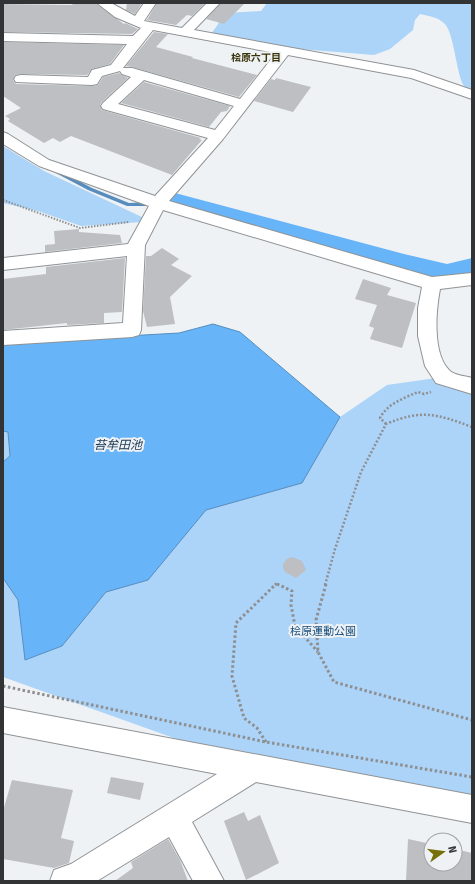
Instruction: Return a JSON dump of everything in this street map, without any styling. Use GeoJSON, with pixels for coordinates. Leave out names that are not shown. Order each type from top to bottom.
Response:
{"type":"FeatureCollection","features":[{"type":"Feature","properties":{"kind":"street"},"geometry":{"type":"LineString","coordinates":[[104,3],[119,14],[137,22],[414,74],[472,95]]}},
{"type":"Feature","properties":{"kind":"street"},"geometry":{"type":"LineString","coordinates":[[137,22],[150,3]]}},
{"type":"Feature","properties":{"kind":"street"},"geometry":{"type":"LineString","coordinates":[[185,32],[214,3]]}},
{"type":"Feature","properties":{"kind":"street"},"geometry":{"type":"LineString","coordinates":[[116,68],[150,25]]}},
{"type":"Feature","properties":{"kind":"street"},"geometry":{"type":"LineString","coordinates":[[3,37],[137,40]]}},
{"type":"Feature","properties":{"kind":"street"},"geometry":{"type":"LineString","coordinates":[[3,338],[132,330],[136,246],[155,211],[218,136],[285,50]]}},
{"type":"Feature","properties":{"kind":"street"},"geometry":{"type":"LineString","coordinates":[[21,80],[92,81],[97,72],[116,68],[243,104]]}},
{"type":"Feature","properties":{"kind":"street"},"geometry":{"type":"LineString","coordinates":[[141,75],[108,106],[218,136]]}},
{"type":"Feature","properties":{"kind":"street"},"geometry":{"type":"LineString","coordinates":[[3,137],[44,163],[155,211],[432,283],[472,279]]}},
{"type":"Feature","properties":{"kind":"street"},"geometry":{"type":"LineString","coordinates":[[3,264],[136,249]]}},
{"type":"Feature","properties":{"kind":"street"},"geometry":{"type":"LineString","coordinates":[[432,283],[427,308],[427,336],[435,366],[443,378],[472,386]]}},
{"type":"Feature","properties":{"kind":"street"},"geometry":{"type":"LineString","coordinates":[[3,720],[260,754],[472,809]]}},
{"type":"Feature","properties":{"kind":"street"},"geometry":{"type":"LineString","coordinates":[[65,881],[81,874],[174,818],[260,754]]}},
{"type":"Feature","properties":{"kind":"street"},"geometry":{"type":"LineString","coordinates":[[174,818],[209,881]]}},
{"type":"Feature","properties":{"kind":"path"},"geometry":{"type":"LineString","coordinates":[[3,200],[80,228],[155,211]]}},
{"type":"Feature","properties":{"kind":"path"},"geometry":{"type":"LineString","coordinates":[[386,424],[380,418],[384,410],[403,398],[418,392],[424,394],[436,391],[434,385],[443,378]]}},
{"type":"Feature","properties":{"kind":"path"},"geometry":{"type":"LineString","coordinates":[[318,652],[316,620],[335,549],[361,472],[386,424],[408,415],[423,414],[445,418],[472,427]]}},
{"type":"Feature","properties":{"kind":"path"},"geometry":{"type":"LineString","coordinates":[[260,754],[257,728],[244,718],[232,676],[236,623],[276,584],[292,591],[291,605],[295,626],[318,652],[334,682],[472,720]]}},
{"type":"Feature","properties":{"kind":"path"},"geometry":{"type":"LineString","coordinates":[[3,686],[260,754],[472,777]]}},
{"type":"Feature","properties":{"kind":"green space"},"geometry":{"type":"Polygon","coordinates":[[[267,3],[472,3],[472,90],[467,89],[460,77],[451,38],[445,24],[436,18],[427,15],[420,14],[415,20],[413,30],[390,49],[374,55],[299,49],[211,34],[226,13],[261,11],[267,3]]]}},
{"type":"Feature","properties":{"kind":"green space"},"geometry":{"type":"Polygon","coordinates":[[[3,146],[44,171],[144,218],[142,222],[81,226],[38,211],[3,203],[3,146]]]}},
{"type":"Feature","properties":{"kind":"green space","name":"桧原運動公園"},"geometry":{"type":"Polygon","coordinates":[[[443,377],[472,386],[472,821],[255,767],[3,677],[3,578],[18,600],[25,660],[62,646],[106,592],[148,579],[206,510],[302,483],[340,417],[387,385],[443,377]]]}},
{"type":"Feature","properties":{"kind":"green space"},"geometry":{"type":"Polygon","coordinates":[[[3,431],[8,432],[10,456],[3,462],[3,431]]]}},
{"type":"Feature","properties":{"kind":"water","name":"苔牟田池"},"geometry":{"type":"Polygon","coordinates":[[[213,324],[240,332],[340,417],[302,483],[206,510],[148,580],[106,592],[62,646],[25,660],[18,600],[3,578],[3,462],[10,456],[8,432],[3,431],[3,343],[179,333],[213,324]]]}},
{"type":"Feature","properties":{"kind":"building"},"geometry":{"type":"Polygon","coordinates":[[[76,3],[95,3],[124,24],[125,23],[138,29],[132,34],[3,32],[3,4],[71,5],[76,3]]]}},
{"type":"Feature","properties":{"kind":"building"},"geometry":{"type":"Polygon","coordinates":[[[127,3],[142,3],[135,14],[126,10],[127,3]]]}},
{"type":"Feature","properties":{"kind":"building"},"geometry":{"type":"Polygon","coordinates":[[[157,3],[205,3],[192,16],[187,15],[176,25],[147,20],[157,3]]]}},
{"type":"Feature","properties":{"kind":"building"},"geometry":{"type":"Polygon","coordinates":[[[221,3],[245,3],[224,24],[206,19],[221,3]]]}},
{"type":"Feature","properties":{"kind":"building"},"geometry":{"type":"Polygon","coordinates":[[[154,32],[168,34],[156,47],[257,75],[239,97],[126,66],[154,32]]]}},
{"type":"Feature","properties":{"kind":"building"},"geometry":{"type":"Polygon","coordinates":[[[3,42],[124,45],[110,64],[92,69],[87,75],[21,74],[15,75],[13,80],[16,84],[92,86],[98,85],[103,77],[119,73],[128,78],[102,102],[100,105],[102,110],[201,138],[199,139],[202,140],[172,175],[71,136],[60,142],[53,138],[44,143],[8,121],[10,119],[5,116],[21,108],[3,96],[3,42]]]}},
{"type":"Feature","properties":{"kind":"building"},"geometry":{"type":"Polygon","coordinates":[[[276,78],[311,87],[293,112],[254,101],[271,79],[275,80],[276,78]]]}},
{"type":"Feature","properties":{"kind":"building"},"geometry":{"type":"Polygon","coordinates":[[[144,82],[230,106],[227,111],[221,112],[209,127],[121,103],[144,82]]]}},
{"type":"Feature","properties":{"kind":"building"},"geometry":{"type":"Polygon","coordinates":[[[79,229],[79,232],[120,235],[122,243],[45,252],[45,245],[55,244],[54,231],[79,229]]]}},
{"type":"Feature","properties":{"kind":"building"},"geometry":{"type":"Polygon","coordinates":[[[162,248],[179,259],[171,265],[192,276],[170,297],[175,324],[147,327],[143,311],[146,256],[151,256],[162,248]]]}},
{"type":"Feature","properties":{"kind":"building"},"geometry":{"type":"Polygon","coordinates":[[[125,258],[122,312],[104,313],[104,323],[67,325],[67,323],[3,330],[3,279],[46,274],[46,267],[125,258]]]}},
{"type":"Feature","properties":{"kind":"building"},"geometry":{"type":"Polygon","coordinates":[[[363,279],[391,288],[387,295],[416,303],[402,348],[370,339],[374,328],[369,326],[377,305],[355,299],[363,279]]]}},
{"type":"Feature","properties":{"kind":"building"},"geometry":{"type":"Polygon","coordinates":[[[292,557],[302,561],[306,570],[296,578],[285,572],[283,568],[283,564],[287,559],[292,557]]]}},
{"type":"Feature","properties":{"kind":"building"},"geometry":{"type":"Polygon","coordinates":[[[111,777],[144,783],[140,800],[107,793],[111,777]]]}},
{"type":"Feature","properties":{"kind":"building"},"geometry":{"type":"Polygon","coordinates":[[[12,780],[73,790],[61,838],[74,841],[69,863],[54,868],[3,859],[3,811],[12,780]]]}},
{"type":"Feature","properties":{"kind":"building"},"geometry":{"type":"Polygon","coordinates":[[[244,812],[248,821],[260,815],[279,863],[246,880],[224,821],[244,812]]]}},
{"type":"Feature","properties":{"kind":"building"},"geometry":{"type":"Polygon","coordinates":[[[168,839],[180,860],[188,881],[115,881],[133,868],[131,862],[168,839]]]}},
{"type":"Feature","properties":{"kind":"building"},"geometry":{"type":"Polygon","coordinates":[[[408,839],[423,842],[423,872],[463,872],[463,851],[472,853],[472,881],[406,881],[408,839]]]}},
{"type":"Feature","properties":{"kind":"waterway"},"geometry":{"type":"LineString","coordinates":[[54,170],[90,189],[129,205],[153,204]]}},
{"type":"Feature","properties":{"kind":"waterway"},"geometry":{"type":"LineString","coordinates":[[175,203],[404,265],[447,275],[472,269]]}},
{"type":"Feature","properties":{"kind":"district","name":"桧原六丁目"},"geometry":{"type":"Point","coordinates":[256,57]}}]}
